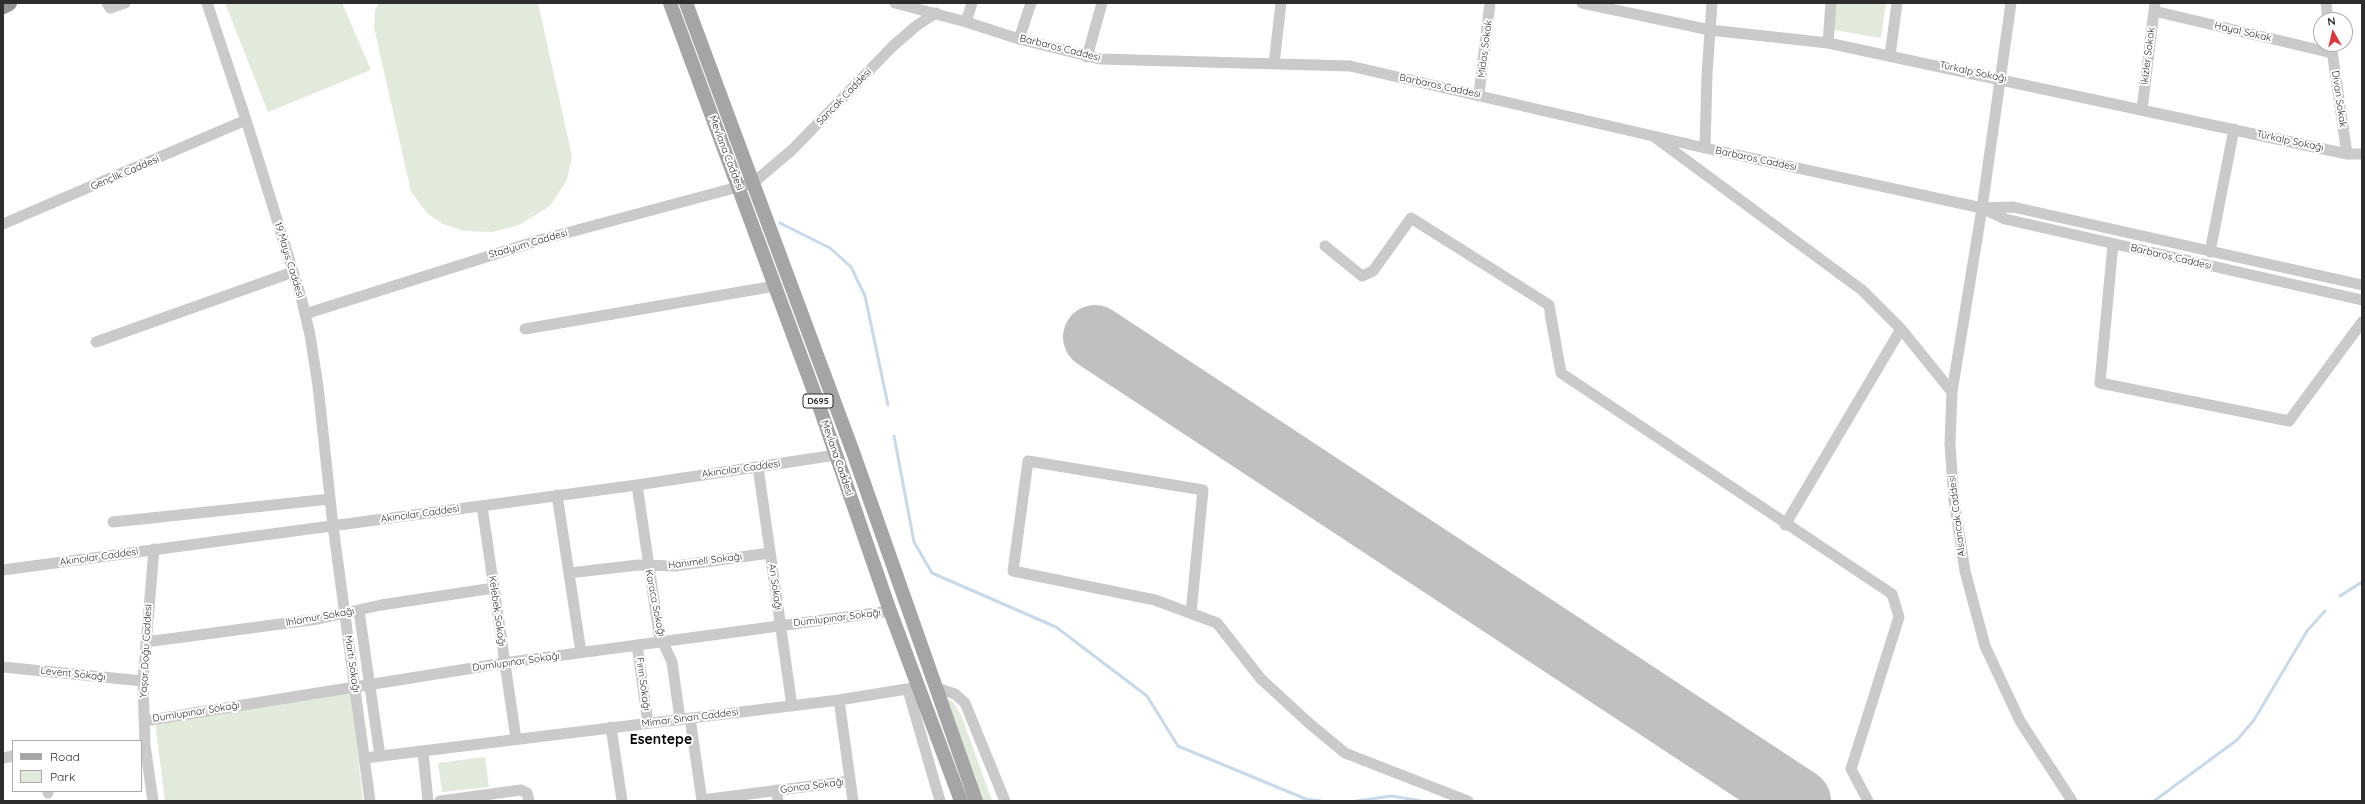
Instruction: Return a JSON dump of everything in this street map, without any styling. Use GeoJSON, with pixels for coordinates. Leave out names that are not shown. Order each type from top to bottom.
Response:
{"type":"FeatureCollection","features":[{"type":"Feature","properties":{"kind":"highway"},"geometry":{"type":"LineString","coordinates":[[3,6],[9,3]]}},
{"type":"Feature","properties":{"kind":"main road","name":"Mevlana Caddesi"},"geometry":{"type":"LineString","coordinates":[[670,3],[740,188],[836,455],[890,611],[914,688],[961,801]]}},
{"type":"Feature","properties":{"kind":"main road","name":"Mevlana Caddesi"},"geometry":{"type":"LineString","coordinates":[[686,3],[938,688],[976,801]]}},
{"type":"Feature","properties":{"kind":"street"},"geometry":{"type":"LineString","coordinates":[[107,3],[110,8],[125,3]]}},
{"type":"Feature","properties":{"kind":"street","name":"19 Mayıs Caddesi"},"geometry":{"type":"LineString","coordinates":[[207,3],[246,120],[305,314],[318,386],[333,526]]}},
{"type":"Feature","properties":{"kind":"street","name":"Barbaros Caddesi"},"geometry":{"type":"LineString","coordinates":[[895,3],[908,4],[1018,39],[1087,57],[1119,60],[1350,66],[1479,94],[1706,148],[1982,208],[2012,207],[2210,252],[2362,284]]}},
{"type":"Feature","properties":{"kind":"street"},"geometry":{"type":"LineString","coordinates":[[966,22],[972,3]]}},
{"type":"Feature","properties":{"kind":"street"},"geometry":{"type":"LineString","coordinates":[[1018,39],[1031,3]]}},
{"type":"Feature","properties":{"kind":"street"},"geometry":{"type":"LineString","coordinates":[[1087,57],[1102,3]]}},
{"type":"Feature","properties":{"kind":"street"},"geometry":{"type":"LineString","coordinates":[[1274,64],[1281,3]]}},
{"type":"Feature","properties":{"kind":"street","name":"Midas Sokak"},"geometry":{"type":"LineString","coordinates":[[1479,94],[1490,3]]}},
{"type":"Feature","properties":{"kind":"street","name":"Türkalp Sokağı"},"geometry":{"type":"LineString","coordinates":[[1582,3],[1710,30],[1828,43],[2000,78],[2347,154],[2362,154]]}},
{"type":"Feature","properties":{"kind":"street"},"geometry":{"type":"LineString","coordinates":[[1706,148],[1712,3]]}},
{"type":"Feature","properties":{"kind":"street"},"geometry":{"type":"LineString","coordinates":[[1828,43],[1831,3]]}},
{"type":"Feature","properties":{"kind":"street"},"geometry":{"type":"LineString","coordinates":[[1890,56],[1897,3]]}},
{"type":"Feature","properties":{"kind":"street","name":"Alsancak Caddesi"},"geometry":{"type":"LineString","coordinates":[[2011,3],[1982,208],[1952,392],[1950,444],[1954,500],[1958,537],[1977,622],[2007,697],[2072,801]]}},
{"type":"Feature","properties":{"kind":"street","name":"Hayal Sokak"},"geometry":{"type":"LineString","coordinates":[[2154,7],[2313,45]]}},
{"type":"Feature","properties":{"kind":"street","name":"İkizler Sokak"},"geometry":{"type":"LineString","coordinates":[[2142,109],[2154,7]]}},
{"type":"Feature","properties":{"kind":"street","name":"Sancak Caddesi"},"geometry":{"type":"LineString","coordinates":[[753,183],[792,150],[893,46],[916,26],[936,13]]}},
{"type":"Feature","properties":{"kind":"street","name":"Divan Sokak"},"geometry":{"type":"LineString","coordinates":[[2332,52],[2347,154]]}},
{"type":"Feature","properties":{"kind":"street","name":"Gençlik Caddesi"},"geometry":{"type":"LineString","coordinates":[[3,224],[246,120]]}},
{"type":"Feature","properties":{"kind":"street"},"geometry":{"type":"LineString","coordinates":[[2210,252],[2234,129]]}},
{"type":"Feature","properties":{"kind":"street"},"geometry":{"type":"LineString","coordinates":[[1651,134],[1862,290],[1900,329],[1952,392]]}},
{"type":"Feature","properties":{"kind":"street","name":"Stadyum Caddesi"},"geometry":{"type":"LineString","coordinates":[[305,314],[540,240],[740,188],[753,183]]}},
{"type":"Feature","properties":{"kind":"street","name":"Barbaros Caddesi"},"geometry":{"type":"LineString","coordinates":[[1982,208],[2004,219],[2362,300]]}},
{"type":"Feature","properties":{"kind":"street"},"geometry":{"type":"LineString","coordinates":[[1324,246],[1362,276],[1373,271],[1411,218],[1549,305],[1561,373]]}},
{"type":"Feature","properties":{"kind":"street"},"geometry":{"type":"LineString","coordinates":[[2113,244],[2100,383],[2289,421],[2362,322]]}},
{"type":"Feature","properties":{"kind":"street"},"geometry":{"type":"LineString","coordinates":[[96,342],[293,272]]}},
{"type":"Feature","properties":{"kind":"street"},"geometry":{"type":"LineString","coordinates":[[525,329],[775,286]]}},
{"type":"Feature","properties":{"kind":"street"},"geometry":{"type":"LineString","coordinates":[[1550,314],[1561,373],[1785,525],[1892,594],[1899,617],[1851,769],[1868,801]]}},
{"type":"Feature","properties":{"kind":"street"},"geometry":{"type":"LineString","coordinates":[[1785,525],[1900,329]]}},
{"type":"Feature","properties":{"kind":"street","name":"Akıncılar Caddesi"},"geometry":{"type":"LineString","coordinates":[[3,570],[482,506],[836,455]]}},
{"type":"Feature","properties":{"kind":"street"},"geometry":{"type":"LineString","coordinates":[[1191,613],[1203,490],[1028,461],[1013,571],[1155,600],[1217,623],[1260,678],[1310,724],[1345,753],[1468,801]]}},
{"type":"Feature","properties":{"kind":"street","name":"Arı Sokağı"},"geometry":{"type":"LineString","coordinates":[[758,467],[792,706]]}},
{"type":"Feature","properties":{"kind":"street","name":"Karaca Sokağı"},"geometry":{"type":"LineString","coordinates":[[636,484],[648,566],[662,641],[672,662],[702,800]]}},
{"type":"Feature","properties":{"kind":"street"},"geometry":{"type":"LineString","coordinates":[[558,494],[581,652]]}},
{"type":"Feature","properties":{"kind":"street"},"geometry":{"type":"LineString","coordinates":[[113,522],[330,499]]}},
{"type":"Feature","properties":{"kind":"street","name":"Kelebek Sokağı"},"geometry":{"type":"LineString","coordinates":[[482,506],[516,739]]}},
{"type":"Feature","properties":{"kind":"street","name":"Martı Sokağı"},"geometry":{"type":"LineString","coordinates":[[333,526],[370,801]]}},
{"type":"Feature","properties":{"kind":"street","name":"Yaşar Doğu Caddesi"},"geometry":{"type":"LineString","coordinates":[[153,801],[144,721],[143,681],[154,549]]}},
{"type":"Feature","properties":{"kind":"street","name":"Hanımeli Sokağı"},"geometry":{"type":"LineString","coordinates":[[569,573],[626,566],[675,566],[770,553]]}},
{"type":"Feature","properties":{"kind":"street","name":"Ihlamur Sokağı"},"geometry":{"type":"LineString","coordinates":[[146,642],[344,614],[380,605],[494,588]]}},
{"type":"Feature","properties":{"kind":"street","name":"Martı Sokağı"},"geometry":{"type":"LineString","coordinates":[[359,611],[380,756]]}},
{"type":"Feature","properties":{"kind":"street","name":"Dumlupınar Sokağı"},"geometry":{"type":"LineString","coordinates":[[144,721],[504,663],[890,611]]}},
{"type":"Feature","properties":{"kind":"street","name":"Fırın Sokağı"},"geometry":{"type":"LineString","coordinates":[[637,645],[648,723]]}},
{"type":"Feature","properties":{"kind":"street","name":"Levent Sokağı"},"geometry":{"type":"LineString","coordinates":[[3,667],[143,681]]}},
{"type":"Feature","properties":{"kind":"street"},"geometry":{"type":"LineString","coordinates":[[914,688],[940,801]]}},
{"type":"Feature","properties":{"kind":"street","name":"Mimar Sinan Caddesi"},"geometry":{"type":"LineString","coordinates":[[365,758],[792,706],[914,688]]}},
{"type":"Feature","properties":{"kind":"street"},"geometry":{"type":"LineString","coordinates":[[938,688],[955,694],[965,704],[1005,801]]}},
{"type":"Feature","properties":{"kind":"street"},"geometry":{"type":"LineString","coordinates":[[839,700],[853,801]]}},
{"type":"Feature","properties":{"kind":"street"},"geometry":{"type":"LineString","coordinates":[[611,727],[622,801]]}},
{"type":"Feature","properties":{"kind":"street"},"geometry":{"type":"LineString","coordinates":[[423,752],[428,801]]}},
{"type":"Feature","properties":{"kind":"street","name":"Gonca Sokağı"},"geometry":{"type":"LineString","coordinates":[[702,800],[778,796],[850,781]]}},
{"type":"Feature","properties":{"kind":"street"},"geometry":{"type":"LineString","coordinates":[[440,801],[521,790],[527,793],[529,801]]}},
{"type":"Feature","properties":{"kind":"green space"},"geometry":{"type":"Polygon","coordinates":[[[225,3],[342,3],[371,70],[268,112],[225,3]]]}},
{"type":"Feature","properties":{"kind":"green space"},"geometry":{"type":"Polygon","coordinates":[[[379,3],[538,3],[572,156],[567,180],[550,206],[519,225],[492,232],[464,231],[443,224],[428,214],[411,192],[374,27],[375,10],[379,3]]]}},
{"type":"Feature","properties":{"kind":"green space"},"geometry":{"type":"Polygon","coordinates":[[[1836,3],[1886,3],[1881,38],[1834,30],[1836,3]]]}},
{"type":"Feature","properties":{"kind":"green space"},"geometry":{"type":"Polygon","coordinates":[[[351,693],[363,801],[165,801],[155,722],[351,693]]]}},
{"type":"Feature","properties":{"kind":"green space"},"geometry":{"type":"Polygon","coordinates":[[[947,698],[954,703],[961,715],[992,800],[983,801],[947,698]]]}},
{"type":"Feature","properties":{"kind":"green space"},"geometry":{"type":"Polygon","coordinates":[[[485,757],[489,787],[442,792],[438,763],[485,757]]]}},
{"type":"Feature","properties":{"kind":"waterway"},"geometry":{"type":"LineString","coordinates":[[780,223],[830,248],[851,267],[865,296],[888,405]]}},
{"type":"Feature","properties":{"kind":"waterway"},"geometry":{"type":"LineString","coordinates":[[894,436],[914,542],[932,573],[1056,627],[1147,696],[1178,746],[1306,799],[1321,801]]}},
{"type":"Feature","properties":{"kind":"waterway"},"geometry":{"type":"LineString","coordinates":[[2340,596],[2362,582]]}},
{"type":"Feature","properties":{"kind":"waterway"},"geometry":{"type":"LineString","coordinates":[[2154,801],[2237,740],[2254,720],[2307,631],[2325,611]]}},
{"type":"Feature","properties":{"kind":"waterway"},"geometry":{"type":"LineString","coordinates":[[1356,801],[1392,796],[1421,801]]}},
{"type":"Feature","properties":{"kind":"runway"},"geometry":{"type":"LineString","coordinates":[[1095,337],[1799,801]]}},
{"type":"Feature","properties":{"kind":"district","name":"Esentepe"},"geometry":{"type":"Point","coordinates":[661,740]}}]}
